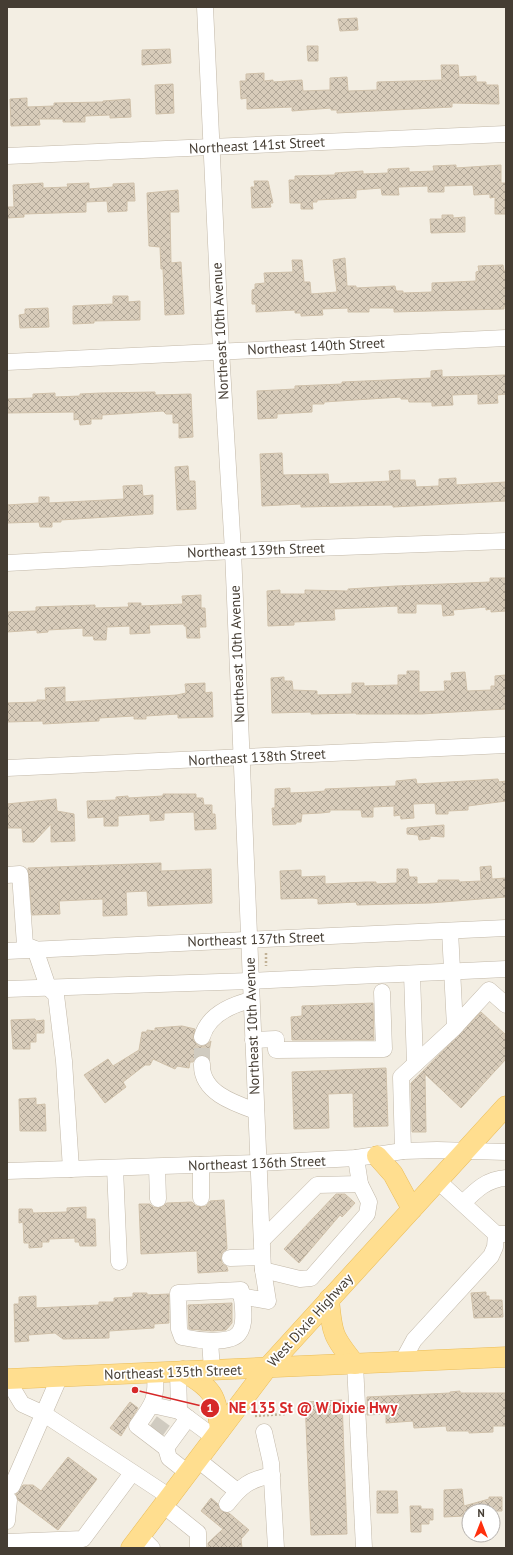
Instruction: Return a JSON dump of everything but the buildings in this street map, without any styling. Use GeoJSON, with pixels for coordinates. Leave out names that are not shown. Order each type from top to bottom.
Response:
{"type":"FeatureCollection","features":[{"type":"Feature","properties":{"kind":"main road","name":"West Dixie Highway"},"geometry":{"type":"LineString","coordinates":[[141,1544],[166,1501],[267,1368],[506,1106]]}},
{"type":"Feature","properties":{"kind":"main road"},"geometry":{"type":"LineString","coordinates":[[377,1156],[393,1174],[412,1209]]}},
{"type":"Feature","properties":{"kind":"main road"},"geometry":{"type":"LineString","coordinates":[[329,1299],[332,1329],[334,1334],[339,1344],[356,1364]]}},
{"type":"Feature","properties":{"kind":"main road","name":"Northeast 135th Street"},"geometry":{"type":"LineString","coordinates":[[7,1379],[506,1357]]}},
{"type":"Feature","properties":{"kind":"main road"},"geometry":{"type":"LineString","coordinates":[[181,1371],[205,1385],[212,1394],[217,1405],[217,1434]]}},
{"type":"Feature","properties":{"kind":"street","name":"Northeast 10th Avenue"},"geometry":{"type":"LineString","coordinates":[[206,7],[221,350],[233,551],[240,758],[262,1263],[268,1301],[241,1293]]}},
{"type":"Feature","properties":{"kind":"street","name":"Northeast 141st Street"},"geometry":{"type":"LineString","coordinates":[[7,156],[506,134]]}},
{"type":"Feature","properties":{"kind":"street","name":"Northeast 140th Street"},"geometry":{"type":"LineString","coordinates":[[7,362],[221,350],[506,338]]}},
{"type":"Feature","properties":{"kind":"street","name":"Northeast 139th Street"},"geometry":{"type":"LineString","coordinates":[[7,563],[233,551],[506,540]]}},
{"type":"Feature","properties":{"kind":"street","name":"Northeast 138th Street"},"geometry":{"type":"LineString","coordinates":[[7,768],[506,745]]}},
{"type":"Feature","properties":{"kind":"street"},"geometry":{"type":"LineString","coordinates":[[7,875],[20,874],[25,945],[34,949],[48,986],[56,995],[62,1046],[71,1169]]}},
{"type":"Feature","properties":{"kind":"street","name":"Northeast 137th Street"},"geometry":{"type":"LineString","coordinates":[[7,951],[506,928]]}},
{"type":"Feature","properties":{"kind":"street"},"geometry":{"type":"LineString","coordinates":[[450,931],[455,1027]]}},
{"type":"Feature","properties":{"kind":"street"},"geometry":{"type":"LineString","coordinates":[[7,989],[48,986],[250,981],[506,969]]}},
{"type":"Feature","properties":{"kind":"street"},"geometry":{"type":"LineString","coordinates":[[412,974],[415,1064]]}},
{"type":"Feature","properties":{"kind":"street"},"geometry":{"type":"LineString","coordinates":[[403,1151],[402,1077],[455,1027],[488,990],[506,977]]}},
{"type":"Feature","properties":{"kind":"street"},"geometry":{"type":"LineString","coordinates":[[488,990],[506,1006]]}},
{"type":"Feature","properties":{"kind":"street"},"geometry":{"type":"LineString","coordinates":[[253,1040],[276,1039],[276,1050],[384,1048],[382,992]]}},
{"type":"Feature","properties":{"kind":"street"},"geometry":{"type":"LineString","coordinates":[[202,1037],[208,1024],[217,1016],[231,1006],[251,1000]]}},
{"type":"Feature","properties":{"kind":"street"},"geometry":{"type":"LineString","coordinates":[[202,1064],[201,1074],[210,1087],[221,1096],[256,1111]]}},
{"type":"Feature","properties":{"kind":"street","name":"Northeast 136th Street"},"geometry":{"type":"LineString","coordinates":[[7,1171],[258,1163],[356,1158],[403,1151],[506,1152]]}},
{"type":"Feature","properties":{"kind":"street"},"geometry":{"type":"LineString","coordinates":[[230,1258],[262,1263],[300,1279],[310,1278],[367,1214],[369,1202],[360,1184],[356,1158]]}},
{"type":"Feature","properties":{"kind":"street"},"geometry":{"type":"LineString","coordinates":[[201,1165],[201,1198]]}},
{"type":"Feature","properties":{"kind":"street"},"geometry":{"type":"LineString","coordinates":[[157,1167],[158,1199]]}},
{"type":"Feature","properties":{"kind":"street"},"geometry":{"type":"LineString","coordinates":[[115,1168],[119,1262]]}},
{"type":"Feature","properties":{"kind":"street"},"geometry":{"type":"LineString","coordinates":[[463,1203],[482,1185],[492,1180],[506,1178]]}},
{"type":"Feature","properties":{"kind":"street"},"geometry":{"type":"LineString","coordinates":[[402,1362],[414,1340],[491,1256],[501,1234],[438,1181]]}},
{"type":"Feature","properties":{"kind":"street"},"geometry":{"type":"LineString","coordinates":[[262,1240],[317,1185],[360,1184]]}},
{"type":"Feature","properties":{"kind":"street"},"geometry":{"type":"LineString","coordinates":[[178,1293],[241,1293],[243,1323],[240,1333],[233,1338],[210,1341],[196,1341],[182,1337],[179,1329],[178,1293]]}},
{"type":"Feature","properties":{"kind":"street"},"geometry":{"type":"LineString","coordinates":[[210,1341],[212,1370]]}},
{"type":"Feature","properties":{"kind":"street"},"geometry":{"type":"LineString","coordinates":[[356,1364],[364,1548]]}},
{"type":"Feature","properties":{"kind":"street"},"geometry":{"type":"LineString","coordinates":[[166,1448],[176,1414],[181,1371]]}},
{"type":"Feature","properties":{"kind":"street"},"geometry":{"type":"LineString","coordinates":[[155,1372],[156,1391],[152,1405],[137,1426],[152,1435],[166,1448],[169,1458],[193,1466],[237,1491]]}},
{"type":"Feature","properties":{"kind":"street"},"geometry":{"type":"LineString","coordinates":[[7,1521],[11,1493],[60,1376]]}},
{"type":"Feature","properties":{"kind":"street"},"geometry":{"type":"LineString","coordinates":[[7,1379],[22,1404],[44,1414],[132,1473],[166,1501],[198,1533],[198,1548]]}},
{"type":"Feature","properties":{"kind":"street"},"geometry":{"type":"LineString","coordinates":[[152,1405],[176,1414],[217,1434]]}},
{"type":"Feature","properties":{"kind":"street"},"geometry":{"type":"LineString","coordinates":[[264,1432],[272,1475],[276,1548]]}},
{"type":"Feature","properties":{"kind":"street"},"geometry":{"type":"LineString","coordinates":[[7,1542],[83,1539],[132,1473]]}},
{"type":"Feature","properties":{"kind":"street"},"geometry":{"type":"LineString","coordinates":[[227,1504],[237,1491],[253,1479],[272,1475]]}},
{"type":"Feature","properties":{"kind":"path"},"geometry":{"type":"LineString","coordinates":[[266,950],[266,969]]}},
{"type":"Feature","properties":{"kind":"path"},"geometry":{"type":"LineString","coordinates":[[255,1416],[286,1414]]}},
{"type":"Feature","properties":{"kind":"tunnel"},"geometry":{"type":"LineString","coordinates":[[202,1037],[202,1064]]}},
{"type":"Feature","properties":{"kind":"tunnel"},"geometry":{"type":"LineString","coordinates":[[154,1434],[164,1420]]}},
{"type":"Feature","properties":{"kind":"place","name":"NE 135 St @ W Dixie Hwy"},"geometry":{"type":"Point","coordinates":[135,1390]}}]}
